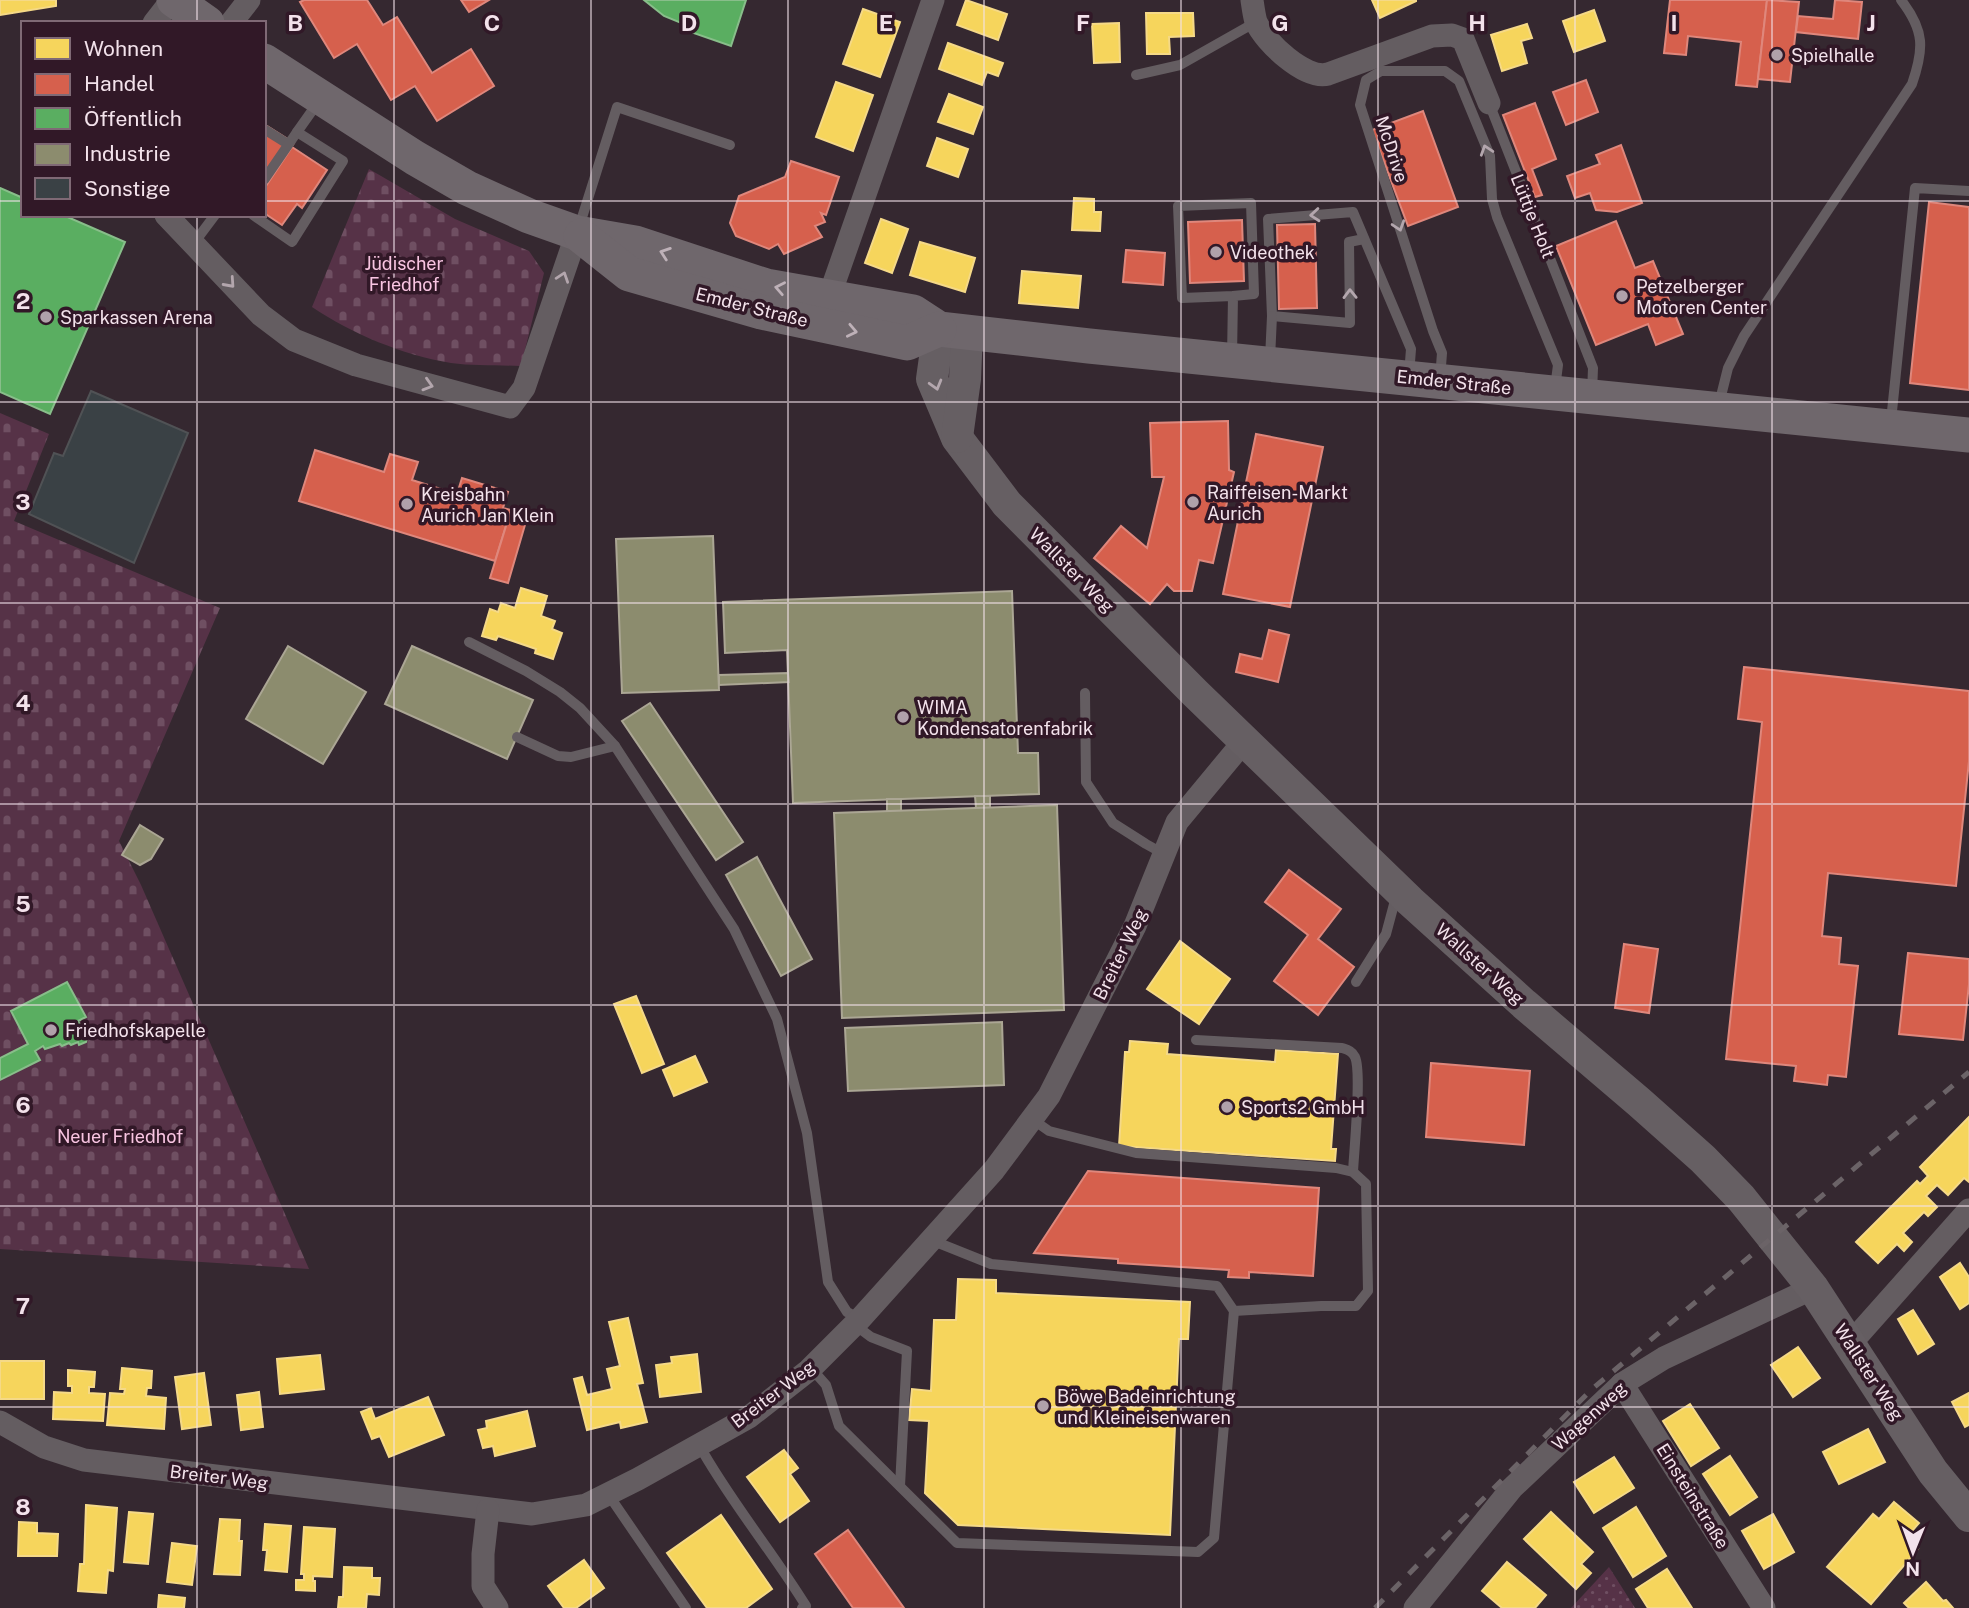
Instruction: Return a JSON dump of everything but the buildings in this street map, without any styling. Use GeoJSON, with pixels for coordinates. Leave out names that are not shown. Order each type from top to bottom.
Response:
{"type":"FeatureCollection","features":[{"type":"Feature","properties":{"kind":"main road"},"geometry":{"type":"LineString","coordinates":[[173,0],[204,21]]}},
{"type":"Feature","properties":{"kind":"main road","name":"Emder Straße"},"geometry":{"type":"LineString","coordinates":[[266,62],[320,99],[467,188],[529,216],[578,233],[635,243],[754,282],[913,312],[953,331],[1969,435]]}},
{"type":"Feature","properties":{"kind":"main road","name":"Emder Straße"},"geometry":{"type":"LineString","coordinates":[[578,233],[629,274],[761,312],[907,343],[953,331]]}},
{"type":"Feature","properties":{"kind":"street"},"geometry":{"type":"LineString","coordinates":[[156,21],[173,0]]}},
{"type":"Feature","properties":{"kind":"street"},"geometry":{"type":"LineString","coordinates":[[233,21],[249,0]]}},
{"type":"Feature","properties":{"kind":"street"},"geometry":{"type":"LineString","coordinates":[[831,298],[834,282],[933,0]]}},
{"type":"Feature","properties":{"kind":"street","name":"Lüttje Holt"},"geometry":{"type":"LineString","coordinates":[[1254,11],[1275,46],[1302,69],[1320,76],[1432,36],[1452,35],[1463,38],[1489,103]]}},
{"type":"Feature","properties":{"kind":"street"},"geometry":{"type":"LineString","coordinates":[[168,217],[261,315],[294,340],[356,365],[510,407],[524,388],[578,233]]}},
{"type":"Feature","properties":{"kind":"street","name":"Wallster Weg"},"geometry":{"type":"LineString","coordinates":[[953,331],[965,379],[957,438],[1007,504],[1398,890],[1524,1004],[1703,1159],[1758,1217],[1813,1288],[1933,1472],[1969,1517]]}},
{"type":"Feature","properties":{"kind":"street","name":"Breiter Weg"},"geometry":{"type":"LineString","coordinates":[[0,1422],[44,1447],[84,1460],[532,1514],[586,1505],[699,1445],[749,1417],[811,1368],[857,1322],[994,1170],[1049,1096],[1129,938],[1177,822],[1245,740]]}},
{"type":"Feature","properties":{"kind":"street"},"geometry":{"type":"LineString","coordinates":[[1850,1344],[1969,1210]]}},
{"type":"Feature","properties":{"kind":"street","name":"Wagenweg"},"geometry":{"type":"LineString","coordinates":[[1415,1608],[1512,1488],[1622,1384],[1664,1358],[1813,1288]]}},
{"type":"Feature","properties":{"kind":"street","name":"Einsteinstraße"},"geometry":{"type":"LineString","coordinates":[[1622,1384],[1764,1608]]}},
{"type":"Feature","properties":{"kind":"street"},"geometry":{"type":"LineString","coordinates":[[488,1510],[483,1554],[484,1586],[497,1608]]}},
{"type":"Feature","properties":{"kind":"lane"},"geometry":{"type":"LineString","coordinates":[[1718,409],[1728,368],[1744,336],[1912,84],[1921,58],[1921,43],[1913,16],[1901,0]]}},
{"type":"Feature","properties":{"kind":"lane"},"geometry":{"type":"LineString","coordinates":[[1136,75],[1180,65],[1254,11]]}},
{"type":"Feature","properties":{"kind":"lane","name":"McDrive"},"geometry":{"type":"LineString","coordinates":[[1424,379],[1442,353],[1360,105],[1366,80],[1381,71],[1445,72],[1459,81],[1490,156],[1492,199],[1497,216],[1558,365],[1554,393]]}},
{"type":"Feature","properties":{"kind":"lane"},"geometry":{"type":"LineString","coordinates":[[266,177],[320,99]]}},
{"type":"Feature","properties":{"kind":"lane","name":"Lüttje Holt"},"geometry":{"type":"LineString","coordinates":[[1489,103],[1593,368],[1592,396]]}},
{"type":"Feature","properties":{"kind":"lane"},"geometry":{"type":"LineString","coordinates":[[578,233],[617,107],[730,145]]}},
{"type":"Feature","properties":{"kind":"lane"},"geometry":{"type":"LineString","coordinates":[[266,129],[288,144]]}},
{"type":"Feature","properties":{"kind":"lane"},"geometry":{"type":"LineString","coordinates":[[256,217],[292,242],[343,161],[297,132]]}},
{"type":"Feature","properties":{"kind":"lane"},"geometry":{"type":"LineString","coordinates":[[266,158],[275,164]]}},
{"type":"Feature","properties":{"kind":"lane"},"geometry":{"type":"LineString","coordinates":[[1891,427],[1915,188],[1969,191]]}},
{"type":"Feature","properties":{"kind":"lane"},"geometry":{"type":"LineString","coordinates":[[1251,203],[1254,295],[1233,296],[1182,298],[1178,206],[1251,203]]}},
{"type":"Feature","properties":{"kind":"lane"},"geometry":{"type":"LineString","coordinates":[[1270,363],[1272,316],[1268,219],[1353,212],[1424,379]]}},
{"type":"Feature","properties":{"kind":"lane"},"geometry":{"type":"LineString","coordinates":[[194,243],[214,217]]}},
{"type":"Feature","properties":{"kind":"lane"},"geometry":{"type":"LineString","coordinates":[[1272,316],[1350,323],[1349,242],[1364,239]]}},
{"type":"Feature","properties":{"kind":"lane"},"geometry":{"type":"LineString","coordinates":[[1232,360],[1233,296]]}},
{"type":"Feature","properties":{"kind":"lane"},"geometry":{"type":"LineString","coordinates":[[469,642],[526,671],[580,708],[615,746],[734,929],[777,1019],[807,1133],[828,1282],[847,1312],[871,1337],[907,1351],[900,1486]]}},
{"type":"Feature","properties":{"kind":"lane"},"geometry":{"type":"LineString","coordinates":[[1085,693],[1086,782],[1113,822],[1164,853]]}},
{"type":"Feature","properties":{"kind":"lane"},"geometry":{"type":"LineString","coordinates":[[517,737],[558,756],[571,758],[615,746]]}},
{"type":"Feature","properties":{"kind":"lane"},"geometry":{"type":"LineString","coordinates":[[1356,982],[1385,934],[1398,890]]}},
{"type":"Feature","properties":{"kind":"lane"},"geometry":{"type":"LineString","coordinates":[[1196,1040],[1350,1050],[1355,1056],[1358,1076],[1353,1172]]}},
{"type":"Feature","properties":{"kind":"lane"},"geometry":{"type":"LineString","coordinates":[[1031,1119],[1049,1131],[1136,1153],[1336,1168],[1353,1172],[1366,1184],[1368,1291],[1356,1306],[1234,1311]]}},
{"type":"Feature","properties":{"kind":"lane"},"geometry":{"type":"LineString","coordinates":[[811,1368],[826,1385],[839,1426],[957,1543],[1198,1552],[1214,1538],[1234,1311],[1217,1286],[991,1264],[931,1240]]}},
{"type":"Feature","properties":{"kind":"lane"},"geometry":{"type":"LineString","coordinates":[[699,1445],[805,1607]]}},
{"type":"Feature","properties":{"kind":"lane"},"geometry":{"type":"LineString","coordinates":[[608,1494],[686,1608]]}},
{"type":"Feature","properties":{"kind":"green space","name":"Jüdischer Friedhof"},"geometry":{"type":"Polygon","coordinates":[[[369,169],[455,219],[529,251],[544,273],[521,366],[459,364],[415,355],[361,334],[312,307],[369,169]]]}},
{"type":"Feature","properties":{"kind":"green space","name":"Neuer Friedhof"},"geometry":{"type":"Polygon","coordinates":[[[0,413],[49,434],[14,521],[220,608],[119,841],[141,885],[309,1269],[0,1249],[0,413]]]}},
{"type":"Feature","properties":{"kind":"green space"},"geometry":{"type":"Polygon","coordinates":[[[1609,1567],[1635,1608],[1571,1608],[1609,1567]]]}},
{"type":"Feature","properties":{"kind":"railway"},"geometry":{"type":"LineString","coordinates":[[1375,1608],[1591,1390],[1969,1072]]}},
{"type":"Feature","properties":{"kind":"place","name":"Spielhalle"},"geometry":{"type":"Point","coordinates":[1777,55]}},
{"type":"Feature","properties":{"kind":"place","name":"Videothek"},"geometry":{"type":"Point","coordinates":[1216,252]}},
{"type":"Feature","properties":{"kind":"place","name":"Petzelberger Motoren Center"},"geometry":{"type":"Point","coordinates":[1622,296]}},
{"type":"Feature","properties":{"kind":"place","name":"Sparkassen Arena"},"geometry":{"type":"Point","coordinates":[46,317]}},
{"type":"Feature","properties":{"kind":"place","name":"Raiffeisen-Markt Aurich"},"geometry":{"type":"Point","coordinates":[1193,502]}},
{"type":"Feature","properties":{"kind":"place","name":"Kreisbahn Aurich Jan Klein"},"geometry":{"type":"Point","coordinates":[407,504]}},
{"type":"Feature","properties":{"kind":"place","name":"WIMA Kondensatorenfabrik"},"geometry":{"type":"Point","coordinates":[903,717]}},
{"type":"Feature","properties":{"kind":"place","name":"Friedhofskapelle"},"geometry":{"type":"Point","coordinates":[51,1030]}},
{"type":"Feature","properties":{"kind":"place","name":"Sports2 GmbH"},"geometry":{"type":"Point","coordinates":[1227,1107]}},
{"type":"Feature","properties":{"kind":"place","name":"Böwe Badeinrichtung und Kleineisenwaren"},"geometry":{"type":"Point","coordinates":[1043,1406]}}]}
